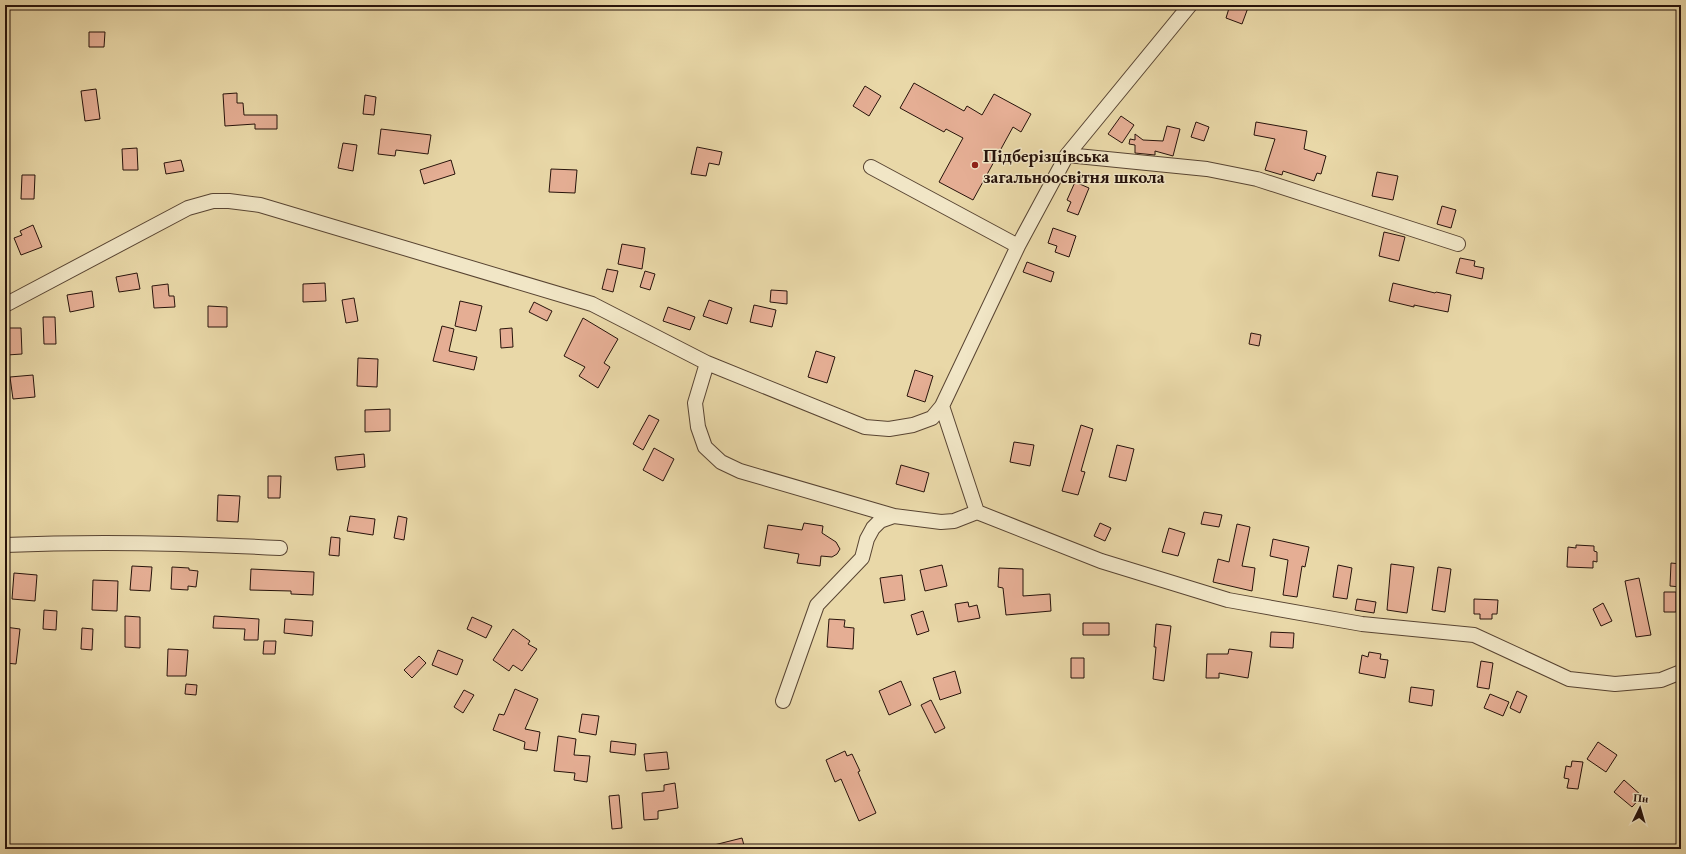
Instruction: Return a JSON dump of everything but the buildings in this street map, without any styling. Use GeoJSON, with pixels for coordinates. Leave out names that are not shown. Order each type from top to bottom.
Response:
{"type":"FeatureCollection","features":[{"type":"Feature","properties":{"kind":"street"},"geometry":{"type":"LineString","coordinates":[[5,306],[188,208],[213,201],[229,201],[260,205],[592,304],[707,363],[864,427],[889,429],[913,425],[932,418],[942,406],[1018,246],[1067,155],[1190,5]]}},
{"type":"Feature","properties":{"kind":"street"},"geometry":{"type":"LineString","coordinates":[[1067,155],[1207,169],[1257,179],[1458,244]]}},
{"type":"Feature","properties":{"kind":"street"},"geometry":{"type":"LineString","coordinates":[[871,167],[1018,246]]}},
{"type":"Feature","properties":{"kind":"street"},"geometry":{"type":"LineString","coordinates":[[707,363],[695,403],[698,427],[705,447],[721,462],[740,471],[894,516],[942,522],[954,520],[977,512],[1101,561],[1228,600],[1362,624],[1474,635],[1569,678],[1616,684],[1661,680],[1681,672]]}},
{"type":"Feature","properties":{"kind":"street"},"geometry":{"type":"LineString","coordinates":[[942,406],[977,512]]}},
{"type":"Feature","properties":{"kind":"street"},"geometry":{"type":"LineString","coordinates":[[783,701],[817,605],[862,558],[867,538],[873,528],[880,521],[894,516]]}},
{"type":"Feature","properties":{"kind":"street"},"geometry":{"type":"LineString","coordinates":[[5,544],[74,542],[190,543],[280,548]]}},
{"type":"Feature","properties":{"kind":"place","name":"Підберізцівська загальноосвітня школа"},"geometry":{"type":"Point","coordinates":[975,165]}}]}
